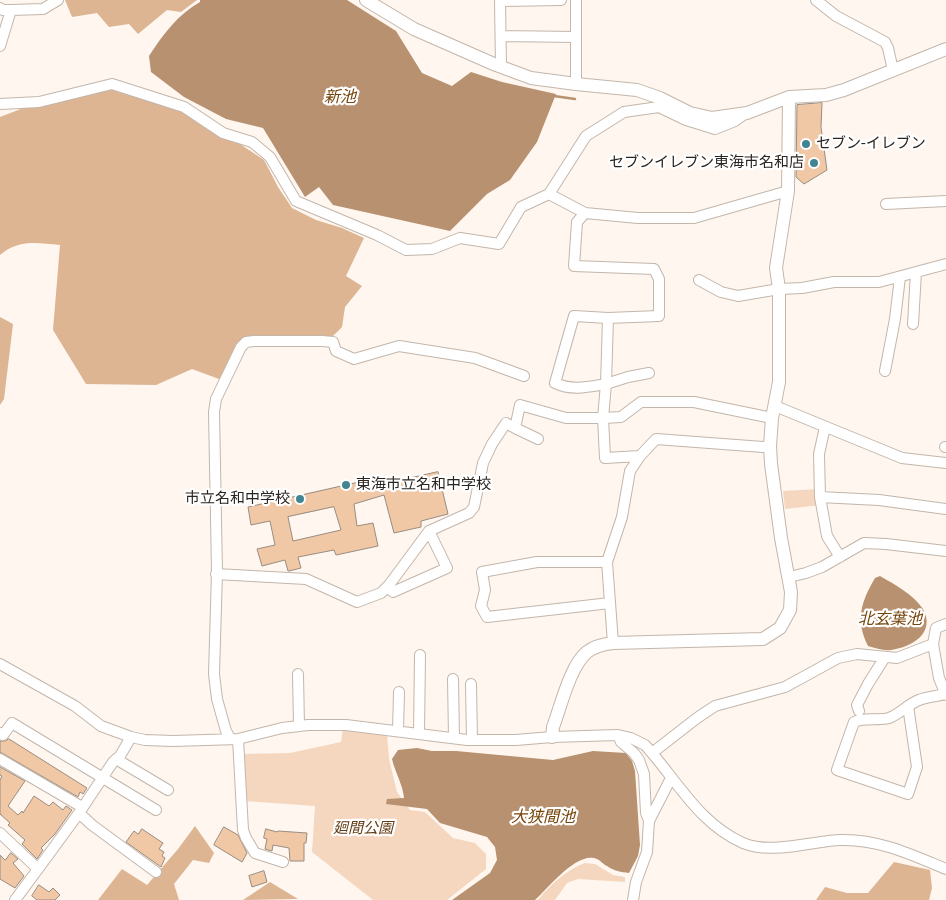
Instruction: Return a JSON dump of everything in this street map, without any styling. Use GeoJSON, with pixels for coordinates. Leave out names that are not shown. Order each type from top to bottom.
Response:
{"type":"FeatureCollection","features":[{"type":"Feature","properties":{"kind":"street"},"geometry":{"type":"LineString","coordinates":[[0,8],[3,10],[42,10],[58,0]]}},
{"type":"Feature","properties":{"kind":"street"},"geometry":{"type":"LineString","coordinates":[[366,0],[414,29],[531,78],[637,90],[660,98],[690,113],[712,118],[747,113],[789,97],[826,94],[844,90],[946,48]]}},
{"type":"Feature","properties":{"kind":"street"},"geometry":{"type":"LineString","coordinates":[[501,67],[500,0],[561,0]]}},
{"type":"Feature","properties":{"kind":"street"},"geometry":{"type":"LineString","coordinates":[[576,0],[576,84]]}},
{"type":"Feature","properties":{"kind":"street"},"geometry":{"type":"LineString","coordinates":[[816,0],[827,4],[836,16],[885,42],[893,70]]}},
{"type":"Feature","properties":{"kind":"street"},"geometry":{"type":"LineString","coordinates":[[0,46],[11,10]]}},
{"type":"Feature","properties":{"kind":"street"},"geometry":{"type":"LineString","coordinates":[[501,36],[576,37]]}},
{"type":"Feature","properties":{"kind":"street"},"geometry":{"type":"LineString","coordinates":[[0,104],[39,102],[112,84],[184,107],[223,133],[252,142],[270,158],[296,202],[410,250],[432,249],[460,238],[499,244],[521,207],[549,194],[586,136],[624,112],[659,107],[686,120],[715,129],[735,121],[747,113]]}},
{"type":"Feature","properties":{"kind":"street"},"geometry":{"type":"LineString","coordinates":[[552,737],[553,727],[578,663],[587,652],[598,646],[613,643],[763,639],[780,628],[790,610],[791,592],[781,538],[770,446],[779,382],[779,290],[776,268],[788,191],[789,97]]}},
{"type":"Feature","properties":{"kind":"street"},"geometry":{"type":"LineString","coordinates":[[549,194],[585,213],[638,218],[694,218],[788,191]]}},
{"type":"Feature","properties":{"kind":"street"},"geometry":{"type":"LineString","coordinates":[[886,204],[946,201]]}},
{"type":"Feature","properties":{"kind":"street"},"geometry":{"type":"LineString","coordinates":[[585,213],[577,222],[574,266],[654,269],[658,279],[659,316],[608,318],[574,316],[555,383],[564,387],[579,388],[606,384],[649,373]]}},
{"type":"Feature","properties":{"kind":"street"},"geometry":{"type":"LineString","coordinates":[[699,280],[722,292],[738,296],[834,282],[879,282],[946,264]]}},
{"type":"Feature","properties":{"kind":"street"},"geometry":{"type":"LineString","coordinates":[[913,324],[916,272]]}},
{"type":"Feature","properties":{"kind":"street"},"geometry":{"type":"LineString","coordinates":[[885,372],[895,319],[900,277]]}},
{"type":"Feature","properties":{"kind":"street"},"geometry":{"type":"LineString","coordinates":[[608,318],[604,418],[605,458],[640,456]]}},
{"type":"Feature","properties":{"kind":"street"},"geometry":{"type":"LineString","coordinates":[[283,862],[255,853],[246,838],[234,738],[226,731],[217,699],[214,674],[216,574],[214,412],[216,399],[241,347],[246,342],[254,341],[333,342],[336,351],[354,359],[399,346],[475,358],[524,376]]}},
{"type":"Feature","properties":{"kind":"street"},"geometry":{"type":"LineString","coordinates":[[515,428],[520,406],[566,418],[604,418],[621,417],[641,402],[694,402],[774,412],[825,427],[902,458],[946,463]]}},
{"type":"Feature","properties":{"kind":"street"},"geometry":{"type":"LineString","coordinates":[[216,574],[306,579],[357,602],[380,593],[387,587],[429,531],[469,513],[474,507],[483,463],[492,444],[506,423],[538,439]]}},
{"type":"Feature","properties":{"kind":"street"},"geometry":{"type":"LineString","coordinates":[[825,427],[819,454],[820,498],[827,536],[840,557]]}},
{"type":"Feature","properties":{"kind":"street"},"geometry":{"type":"LineString","coordinates":[[613,643],[607,562],[622,517],[630,471],[640,456],[656,438],[770,446]]}},
{"type":"Feature","properties":{"kind":"street"},"geometry":{"type":"LineString","coordinates":[[820,498],[879,500],[946,509]]}},
{"type":"Feature","properties":{"kind":"street"},"geometry":{"type":"LineString","coordinates":[[387,587],[393,592],[447,568],[429,531]]}},
{"type":"Feature","properties":{"kind":"street"},"geometry":{"type":"LineString","coordinates":[[789,577],[806,573],[864,543],[946,551],[946,542]]}},
{"type":"Feature","properties":{"kind":"street"},"geometry":{"type":"LineString","coordinates":[[607,562],[537,562],[482,572],[485,590],[481,606],[487,617],[610,603]]}},
{"type":"Feature","properties":{"kind":"street"},"geometry":{"type":"LineString","coordinates":[[908,706],[917,767],[908,794],[837,770],[854,722],[891,717],[908,706],[919,700],[946,694],[939,678],[933,644],[936,628],[946,624]]}},
{"type":"Feature","properties":{"kind":"street"},"geometry":{"type":"LineString","coordinates":[[652,753],[715,706],[785,687],[838,658],[857,654],[896,658],[933,644]]}},
{"type":"Feature","properties":{"kind":"street"},"geometry":{"type":"LineString","coordinates":[[419,734],[420,655]]}},
{"type":"Feature","properties":{"kind":"street"},"geometry":{"type":"LineString","coordinates":[[859,711],[857,705],[885,657]]}},
{"type":"Feature","properties":{"kind":"street"},"geometry":{"type":"LineString","coordinates":[[0,664],[75,706],[101,726],[145,740],[173,741],[234,738],[282,728],[321,724],[360,725],[472,740],[516,740],[618,735],[631,738],[644,745],[698,810],[725,833],[743,843],[758,848],[841,840],[858,841],[877,844],[904,852],[946,869]]}},
{"type":"Feature","properties":{"kind":"street"},"geometry":{"type":"LineString","coordinates":[[298,674],[299,726]]}},
{"type":"Feature","properties":{"kind":"street"},"geometry":{"type":"LineString","coordinates":[[453,679],[454,738]]}},
{"type":"Feature","properties":{"kind":"street"},"geometry":{"type":"LineString","coordinates":[[471,684],[472,740]]}},
{"type":"Feature","properties":{"kind":"street"},"geometry":{"type":"LineString","coordinates":[[398,731],[400,692]]}},
{"type":"Feature","properties":{"kind":"street"},"geometry":{"type":"LineString","coordinates":[[0,733],[3,735],[12,723],[156,810]]}},
{"type":"Feature","properties":{"kind":"street"},"geometry":{"type":"LineString","coordinates":[[618,735],[621,742],[639,760],[644,774],[646,813],[649,821]]}},
{"type":"Feature","properties":{"kind":"street"},"geometry":{"type":"LineString","coordinates":[[15,900],[120,756],[131,737]]}},
{"type":"Feature","properties":{"kind":"street"},"geometry":{"type":"LineString","coordinates":[[0,759],[81,810],[92,825],[156,872]]}},
{"type":"Feature","properties":{"kind":"street"},"geometry":{"type":"LineString","coordinates":[[116,759],[168,790]]}},
{"type":"Feature","properties":{"kind":"street"},"geometry":{"type":"LineString","coordinates":[[633,900],[636,882],[647,852],[649,821],[671,778]]}},
{"type":"Feature","properties":{"kind":"street"},"geometry":{"type":"LineString","coordinates":[[0,834],[38,869]]}},
{"type":"Feature","properties":{"kind":"green space"},"geometry":{"type":"Polygon","coordinates":[[[818,489],[821,505],[785,509],[783,491],[818,489]]]}},
{"type":"Feature","properties":{"kind":"green space","name":"廻間公園"},"geometry":{"type":"Polygon","coordinates":[[[343,727],[387,733],[389,759],[397,792],[410,810],[425,812],[453,838],[475,843],[486,854],[486,869],[447,900],[373,900],[312,852],[315,806],[245,801],[238,754],[290,753],[341,742],[343,727]]]}},
{"type":"Feature","properties":{"kind":"green space"},"geometry":{"type":"Polygon","coordinates":[[[585,863],[595,864],[613,875],[625,877],[625,882],[578,879],[567,883],[555,900],[538,900],[559,878],[585,863]]]}},
{"type":"Feature","properties":{"kind":"shaded area"},"geometry":{"type":"Polygon","coordinates":[[[65,0],[197,0],[181,12],[167,10],[138,34],[129,24],[109,27],[97,13],[72,17],[65,0]]]}},
{"type":"Feature","properties":{"kind":"shaded area"},"geometry":{"type":"Polygon","coordinates":[[[112,84],[184,107],[264,160],[278,187],[292,208],[316,220],[342,228],[364,238],[346,276],[362,286],[345,307],[342,327],[333,336],[236,347],[219,379],[192,369],[156,385],[86,384],[53,330],[60,245],[21,244],[0,255],[0,117],[39,102],[112,84]]]}},
{"type":"Feature","properties":{"kind":"shaded area"},"geometry":{"type":"Polygon","coordinates":[[[0,317],[13,324],[4,399],[0,405],[0,317]]]}},
{"type":"Feature","properties":{"kind":"shaded area"},"geometry":{"type":"Polygon","coordinates":[[[195,826],[214,853],[209,863],[193,860],[174,884],[179,900],[98,900],[122,869],[147,885],[195,826]]]}},
{"type":"Feature","properties":{"kind":"shaded area"},"geometry":{"type":"Polygon","coordinates":[[[894,862],[930,870],[932,888],[929,900],[816,900],[825,887],[847,893],[868,893],[894,862]]]}},
{"type":"Feature","properties":{"kind":"shaded area"},"geometry":{"type":"Polygon","coordinates":[[[270,882],[298,899],[243,900],[270,882]]]}},
{"type":"Feature","properties":{"kind":"water","name":"新池"},"geometry":{"type":"Polygon","coordinates":[[[200,0],[347,0],[396,31],[422,73],[452,86],[471,72],[502,82],[556,94],[537,142],[510,180],[487,194],[450,231],[333,205],[319,187],[305,197],[263,128],[226,119],[184,97],[151,72],[149,56],[154,48],[178,19],[200,2],[200,0]]]}},
{"type":"Feature","properties":{"kind":"water","name":"北玄葉池"},"geometry":{"type":"Polygon","coordinates":[[[880,576],[903,590],[923,609],[926,618],[924,632],[907,646],[882,650],[868,646],[864,637],[861,619],[863,603],[875,578],[880,576]]]}},
{"type":"Feature","properties":{"kind":"water","name":"大狭間池"},"geometry":{"type":"Polygon","coordinates":[[[417,748],[432,751],[456,751],[553,760],[593,751],[626,753],[632,761],[635,771],[640,845],[638,856],[629,873],[620,872],[597,859],[589,858],[572,865],[555,879],[535,900],[452,900],[490,873],[497,860],[495,847],[487,837],[440,823],[427,809],[386,804],[387,799],[404,798],[392,759],[398,750],[417,748]]]}},
{"type":"Feature","properties":{"kind":"building","name":"セブン-イレブン"},"geometry":{"type":"Polygon","coordinates":[[[822,103],[821,127],[827,170],[804,184],[796,177],[797,105],[822,103]]]}},
{"type":"Feature","properties":{"kind":"building"},"geometry":{"type":"Polygon","coordinates":[[[438,472],[448,514],[421,521],[421,527],[394,533],[384,495],[354,504],[357,526],[373,523],[378,546],[336,555],[334,550],[298,557],[301,568],[289,571],[285,560],[262,566],[257,549],[275,545],[270,521],[251,525],[248,507],[368,480],[369,487],[438,472]],[[334,507],[288,517],[293,541],[341,530],[334,507]]]}},
{"type":"Feature","properties":{"kind":"building"},"geometry":{"type":"Polygon","coordinates":[[[9,739],[87,788],[83,794],[80,792],[78,797],[0,752],[0,741],[9,739]]]}},
{"type":"Feature","properties":{"kind":"building"},"geometry":{"type":"Polygon","coordinates":[[[0,767],[25,781],[8,806],[18,815],[22,811],[23,813],[34,796],[49,806],[53,802],[63,810],[66,806],[72,810],[55,834],[41,848],[43,850],[37,859],[22,844],[25,840],[8,825],[10,823],[0,814],[0,780],[2,776],[0,775],[0,767]]]}},
{"type":"Feature","properties":{"kind":"building"},"geometry":{"type":"Polygon","coordinates":[[[224,827],[238,835],[247,853],[242,862],[214,845],[224,827]]]}},
{"type":"Feature","properties":{"kind":"building"},"geometry":{"type":"Polygon","coordinates":[[[142,829],[163,843],[159,849],[164,852],[162,856],[165,858],[161,867],[126,842],[134,831],[138,834],[142,829]]]}},
{"type":"Feature","properties":{"kind":"building"},"geometry":{"type":"Polygon","coordinates":[[[266,829],[277,832],[307,833],[306,843],[304,843],[304,861],[290,861],[289,848],[273,845],[272,851],[265,849],[267,839],[264,838],[266,829]]]}},
{"type":"Feature","properties":{"kind":"building"},"geometry":{"type":"Polygon","coordinates":[[[11,853],[18,859],[13,863],[24,876],[15,888],[0,879],[0,855],[5,860],[11,853]]]}},
{"type":"Feature","properties":{"kind":"building"},"geometry":{"type":"Polygon","coordinates":[[[264,871],[267,882],[252,887],[249,876],[264,871]]]}},
{"type":"Feature","properties":{"kind":"building"},"geometry":{"type":"Polygon","coordinates":[[[39,885],[49,892],[53,888],[60,895],[55,900],[37,900],[32,896],[39,885]]]}},
{"type":"Feature","properties":{"kind":"waterway"},"geometry":{"type":"LineString","coordinates":[[554,96],[575,99]]}},
{"type":"Feature","properties":{"kind":"place","name":"セブン-イレブン"},"geometry":{"type":"Point","coordinates":[806,144]}},
{"type":"Feature","properties":{"kind":"place","name":"セブンイレブン東海市名和店"},"geometry":{"type":"Point","coordinates":[814,163]}},
{"type":"Feature","properties":{"kind":"place","name":"東海市立名和中学校"},"geometry":{"type":"Point","coordinates":[346,485]}},
{"type":"Feature","properties":{"kind":"place","name":"市立名和中学校"},"geometry":{"type":"Point","coordinates":[300,499]}}]}
